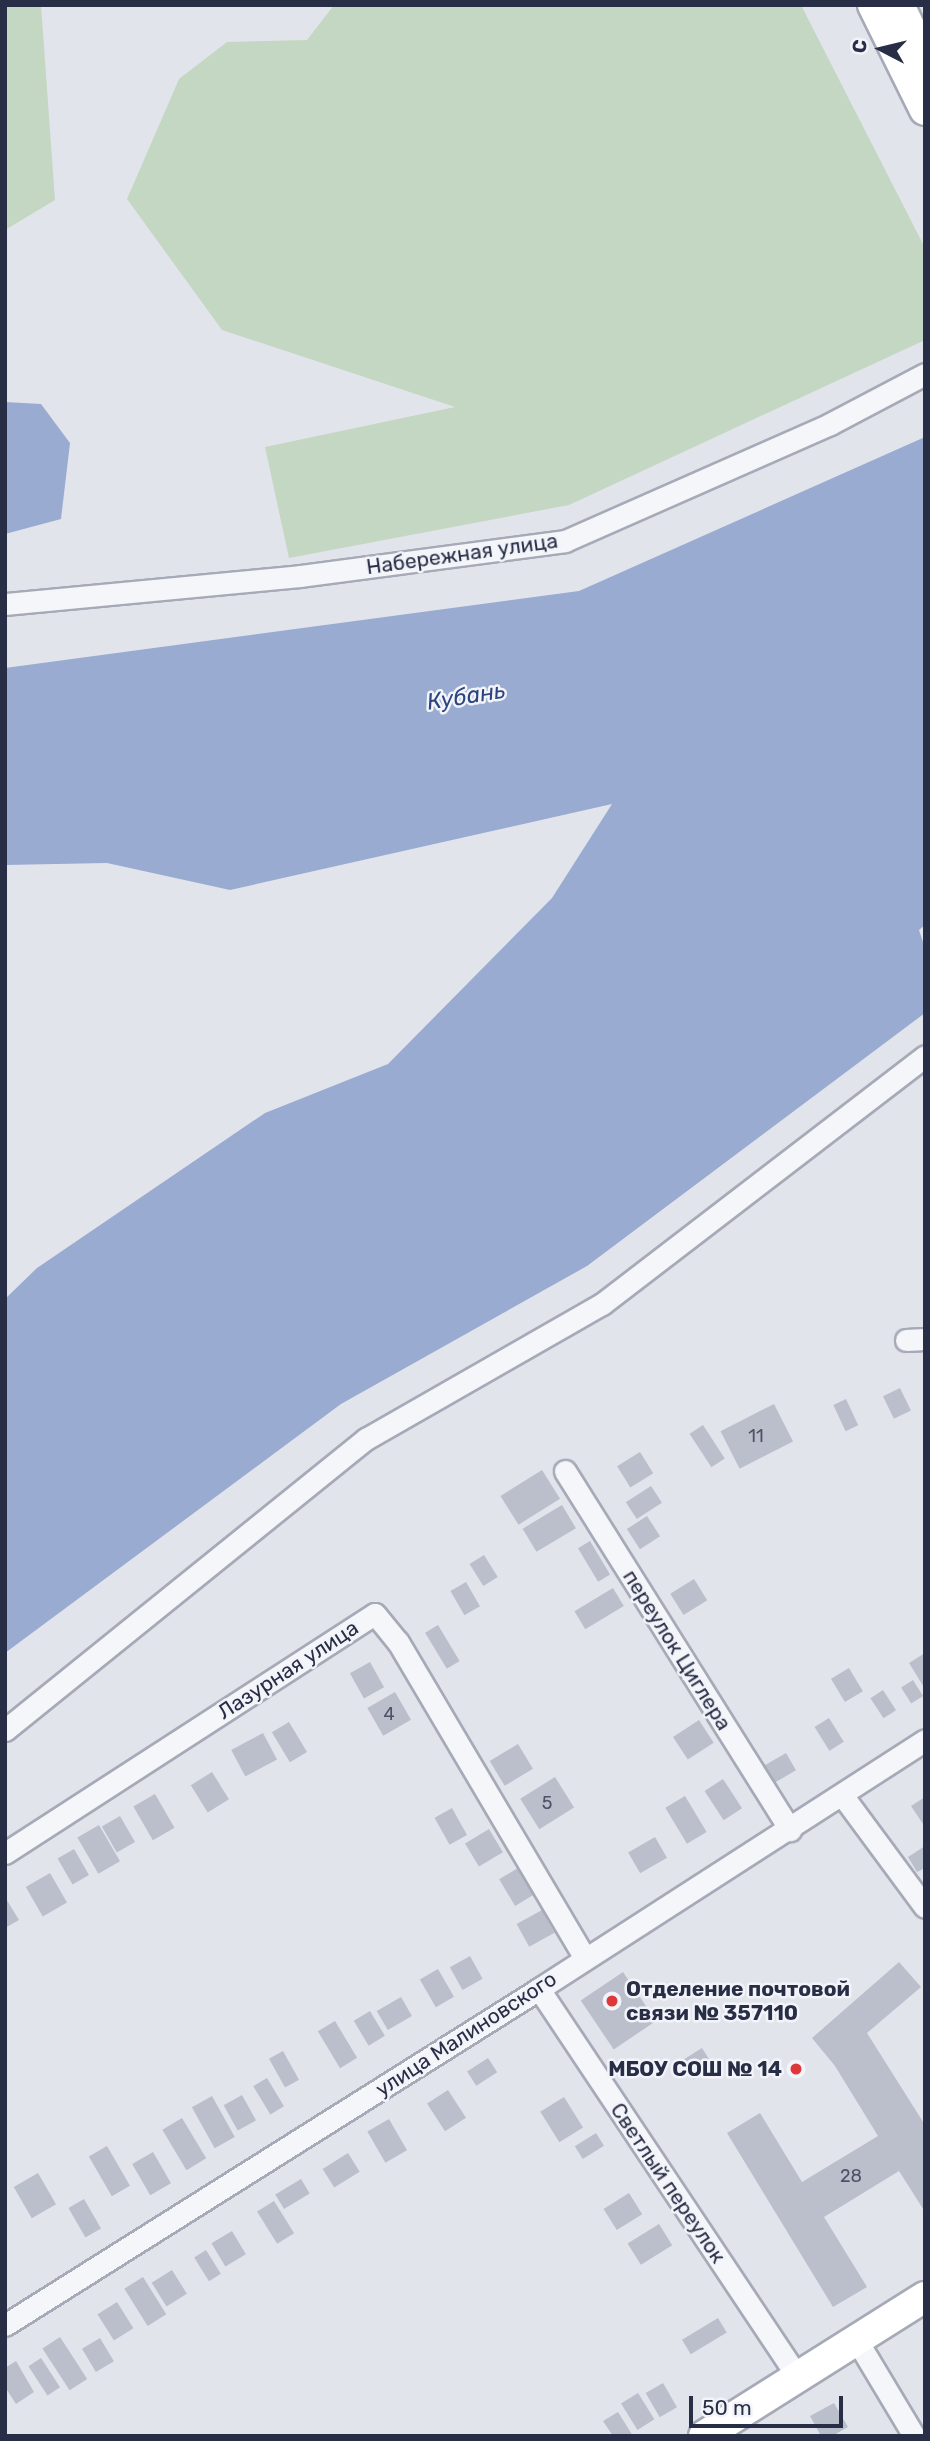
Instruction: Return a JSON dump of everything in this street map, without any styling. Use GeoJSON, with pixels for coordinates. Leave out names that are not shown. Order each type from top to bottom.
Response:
{"type":"FeatureCollection","features":[{"type":"Feature","properties":{"kind":"street"},"geometry":{"type":"LineString","coordinates":[[873,5],[925,110]]}},
{"type":"Feature","properties":{"kind":"street"},"geometry":{"type":"LineString","coordinates":[[899,5],[925,59]]}},
{"type":"Feature","properties":{"kind":"street","name":"Набережная улица"},"geometry":{"type":"LineString","coordinates":[[5,604],[300,576],[565,541],[830,424],[925,374]]}},
{"type":"Feature","properties":{"kind":"street"},"geometry":{"type":"LineString","coordinates":[[5,1730],[366,1439],[602,1304],[925,1055]]}},
{"type":"Feature","properties":{"kind":"street","name":"переулок Циглера"},"geometry":{"type":"LineString","coordinates":[[565,1471],[790,1830]]}},
{"type":"Feature","properties":{"kind":"street","name":"Лазурная улица"},"geometry":{"type":"LineString","coordinates":[[5,1853],[375,1614],[398,1642],[584,1957]]}},
{"type":"Feature","properties":{"kind":"street","name":"улица Малиновского"},"geometry":{"type":"LineString","coordinates":[[5,2325],[539,1989],[584,1957],[790,1830],[925,1740]]}},
{"type":"Feature","properties":{"kind":"street"},"geometry":{"type":"LineString","coordinates":[[842,1795],[925,1907]]}},
{"type":"Feature","properties":{"kind":"street","name":"Светлый переулок"},"geometry":{"type":"LineString","coordinates":[[539,1989],[797,2376]]}},
{"type":"Feature","properties":{"kind":"street"},"geometry":{"type":"LineString","coordinates":[[704,2436],[925,2297]]}},
{"type":"Feature","properties":{"kind":"street"},"geometry":{"type":"LineString","coordinates":[[856,2339],[914,2436]]}},
{"type":"Feature","properties":{"kind":"green space"},"geometry":{"type":"Polygon","coordinates":[[[5,5],[41,5],[55,200],[5,230],[5,5]]]}},
{"type":"Feature","properties":{"kind":"green space"},"geometry":{"type":"Polygon","coordinates":[[[334,5],[801,5],[925,248],[925,340],[569,505],[289,558],[265,447],[455,407],[222,330],[127,199],[179,79],[227,42],[307,40],[334,5]]]}},
{"type":"Feature","properties":{"kind":"water"},"geometry":{"type":"Polygon","coordinates":[[[5,402],[41,404],[70,443],[61,519],[5,534],[5,402]]]}},
{"type":"Feature","properties":{"kind":"water","name":"Кубань"},"geometry":{"type":"Polygon","coordinates":[[[925,437],[925,925],[919,930],[925,948],[925,1013],[587,1266],[341,1404],[5,1653],[5,1299],[37,1268],[265,1113],[388,1064],[552,898],[612,804],[230,890],[107,863],[5,865],[5,668],[579,591],[925,437]]]}},
{"type":"Feature","properties":{"kind":"building"},"geometry":{"type":"Polygon","coordinates":[[[900,1388],[911,1410],[894,1419],[883,1396],[900,1388]]]}},
{"type":"Feature","properties":{"kind":"building"},"geometry":{"type":"Polygon","coordinates":[[[846,1399],[858,1425],[846,1431],[833,1405],[846,1399]]]}},
{"type":"Feature","properties":{"kind":"building"},"geometry":{"type":"Polygon","coordinates":[[[774,1404],[793,1441],[740,1469],[721,1431],[774,1404]]]}},
{"type":"Feature","properties":{"kind":"building"},"geometry":{"type":"Polygon","coordinates":[[[703,1425],[725,1459],[711,1467],[690,1434],[703,1425]]]}},
{"type":"Feature","properties":{"kind":"building"},"geometry":{"type":"Polygon","coordinates":[[[640,1452],[653,1473],[630,1488],[617,1466],[640,1452]]]}},
{"type":"Feature","properties":{"kind":"building"},"geometry":{"type":"Polygon","coordinates":[[[542,1470],[560,1499],[518,1525],[500,1496],[542,1470]]]}},
{"type":"Feature","properties":{"kind":"building"},"geometry":{"type":"Polygon","coordinates":[[[651,1486],[662,1503],[637,1519],[626,1502],[651,1486]]]}},
{"type":"Feature","properties":{"kind":"building"},"geometry":{"type":"Polygon","coordinates":[[[562,1505],[576,1528],[536,1552],[523,1529],[562,1505]]]}},
{"type":"Feature","properties":{"kind":"building"},"geometry":{"type":"Polygon","coordinates":[[[647,1516],[660,1536],[640,1549],[627,1529],[647,1516]]]}},
{"type":"Feature","properties":{"kind":"building"},"geometry":{"type":"Polygon","coordinates":[[[590,1541],[610,1574],[598,1582],[578,1548],[590,1541]]]}},
{"type":"Feature","properties":{"kind":"building"},"geometry":{"type":"Polygon","coordinates":[[[484,1555],[498,1577],[483,1586],[470,1564],[484,1555]]]}},
{"type":"Feature","properties":{"kind":"building"},"geometry":{"type":"Polygon","coordinates":[[[694,1579],[707,1600],[684,1615],[670,1594],[694,1579]]]}},
{"type":"Feature","properties":{"kind":"building"},"geometry":{"type":"Polygon","coordinates":[[[466,1582],[480,1606],[464,1615],[450,1591],[466,1582]]]}},
{"type":"Feature","properties":{"kind":"building"},"geometry":{"type":"Polygon","coordinates":[[[613,1588],[624,1606],[585,1629],[574,1611],[613,1588]]]}},
{"type":"Feature","properties":{"kind":"building"},"geometry":{"type":"Polygon","coordinates":[[[438,1625],[460,1661],[447,1669],[425,1633],[438,1625]]]}},
{"type":"Feature","properties":{"kind":"building"},"geometry":{"type":"Polygon","coordinates":[[[925,1653],[925,1689],[909,1663],[925,1653]]]}},
{"type":"Feature","properties":{"kind":"building"},"geometry":{"type":"Polygon","coordinates":[[[370,1662],[384,1687],[364,1699],[350,1673],[370,1662]]]}},
{"type":"Feature","properties":{"kind":"building"},"geometry":{"type":"Polygon","coordinates":[[[849,1668],[863,1691],[845,1702],[831,1679],[849,1668]]]}},
{"type":"Feature","properties":{"kind":"building"},"geometry":{"type":"Polygon","coordinates":[[[913,1680],[923,1696],[911,1704],[901,1687],[913,1680]]]}},
{"type":"Feature","properties":{"kind":"building"},"geometry":{"type":"Polygon","coordinates":[[[883,1690],[896,1710],[883,1718],[870,1698],[883,1690]]]}},
{"type":"Feature","properties":{"kind":"building"},"geometry":{"type":"Polygon","coordinates":[[[395,1692],[411,1720],[383,1736],[367,1708],[395,1692]]]}},
{"type":"Feature","properties":{"kind":"building"},"geometry":{"type":"Polygon","coordinates":[[[829,1718],[844,1742],[829,1751],[815,1727],[829,1718]]]}},
{"type":"Feature","properties":{"kind":"building"},"geometry":{"type":"Polygon","coordinates":[[[699,1720],[714,1743],[688,1760],[673,1737],[699,1720]]]}},
{"type":"Feature","properties":{"kind":"building"},"geometry":{"type":"Polygon","coordinates":[[[289,1722],[307,1752],[290,1762],[272,1732],[289,1722]]]}},
{"type":"Feature","properties":{"kind":"building"},"geometry":{"type":"Polygon","coordinates":[[[263,1733],[277,1759],[245,1776],[231,1750],[263,1733]]]}},
{"type":"Feature","properties":{"kind":"building"},"geometry":{"type":"Polygon","coordinates":[[[518,1744],[533,1769],[505,1786],[490,1761],[518,1744]]]}},
{"type":"Feature","properties":{"kind":"building"},"geometry":{"type":"Polygon","coordinates":[[[786,1753],[796,1770],[774,1783],[764,1766],[786,1753]]]}},
{"type":"Feature","properties":{"kind":"building"},"geometry":{"type":"Polygon","coordinates":[[[212,1772],[229,1799],[208,1812],[191,1785],[212,1772]]]}},
{"type":"Feature","properties":{"kind":"building"},"geometry":{"type":"Polygon","coordinates":[[[555,1777],[574,1808],[539,1829],[520,1799],[555,1777]]]}},
{"type":"Feature","properties":{"kind":"building"},"geometry":{"type":"Polygon","coordinates":[[[723,1779],[742,1808],[724,1820],[705,1791],[723,1779]]]}},
{"type":"Feature","properties":{"kind":"building"},"geometry":{"type":"Polygon","coordinates":[[[155,1794],[174,1828],[153,1840],[133,1806],[155,1794]]]}},
{"type":"Feature","properties":{"kind":"building"},"geometry":{"type":"Polygon","coordinates":[[[685,1796],[707,1832],[687,1844],[665,1808],[685,1796]]]}},
{"type":"Feature","properties":{"kind":"building"},"geometry":{"type":"Polygon","coordinates":[[[925,1797],[925,1827],[911,1806],[925,1797]]]}},
{"type":"Feature","properties":{"kind":"building"},"geometry":{"type":"Polygon","coordinates":[[[452,1808],[467,1835],[450,1845],[435,1818],[452,1808]]]}},
{"type":"Feature","properties":{"kind":"building"},"geometry":{"type":"Polygon","coordinates":[[[120,1816],[135,1842],[117,1852],[102,1826],[120,1816]]]}},
{"type":"Feature","properties":{"kind":"building"},"geometry":{"type":"Polygon","coordinates":[[[99,1825],[120,1861],[98,1874],[77,1838],[99,1825]]]}},
{"type":"Feature","properties":{"kind":"building"},"geometry":{"type":"Polygon","coordinates":[[[489,1829],[503,1852],[479,1867],[465,1843],[489,1829]]]}},
{"type":"Feature","properties":{"kind":"building"},"geometry":{"type":"Polygon","coordinates":[[[655,1837],[667,1858],[640,1873],[628,1852],[655,1837]]]}},
{"type":"Feature","properties":{"kind":"building"},"geometry":{"type":"Polygon","coordinates":[[[925,1846],[925,1868],[917,1872],[908,1857],[925,1846]]]}},
{"type":"Feature","properties":{"kind":"building"},"geometry":{"type":"Polygon","coordinates":[[[74,1849],[89,1875],[73,1884],[58,1858],[74,1849]]]}},
{"type":"Feature","properties":{"kind":"building"},"geometry":{"type":"Polygon","coordinates":[[[518,1868],[534,1895],[515,1906],[499,1879],[518,1868]]]}},
{"type":"Feature","properties":{"kind":"building"},"geometry":{"type":"Polygon","coordinates":[[[50,1873],[67,1902],[43,1916],[26,1887],[50,1873]]]}},
{"type":"Feature","properties":{"kind":"building"},"geometry":{"type":"Polygon","coordinates":[[[5,1897],[19,1920],[5,1928],[5,1897]]]}},
{"type":"Feature","properties":{"kind":"building"},"geometry":{"type":"Polygon","coordinates":[[[542,1910],[555,1933],[529,1947],[517,1924],[542,1910]]]}},
{"type":"Feature","properties":{"kind":"building"},"geometry":{"type":"Polygon","coordinates":[[[470,1956],[483,1979],[462,1990],[450,1967],[470,1956]]]}},
{"type":"Feature","properties":{"kind":"building"},"geometry":{"type":"Polygon","coordinates":[[[899,1962],[921,1987],[867,2033],[925,2125],[925,2212],[899,2171],[824,2217],[867,2287],[833,2307],[727,2133],[760,2113],[802,2182],[878,2136],[835,2066],[812,2038],[899,1962]]]}},
{"type":"Feature","properties":{"kind":"building"},"geometry":{"type":"Polygon","coordinates":[[[438,1969],[454,1997],[436,2007],[420,1980],[438,1969]]]}},
{"type":"Feature","properties":{"kind":"building"},"geometry":{"type":"Polygon","coordinates":[[[623,1972],[656,2021],[614,2049],[581,2001],[623,1972]]]}},
{"type":"Feature","properties":{"kind":"building"},"geometry":{"type":"Polygon","coordinates":[[[401,1997],[412,2016],[388,2030],[377,2011],[401,1997]]]}},
{"type":"Feature","properties":{"kind":"building"},"geometry":{"type":"Polygon","coordinates":[[[370,2011],[385,2036],[369,2046],[354,2021],[370,2011]]]}},
{"type":"Feature","properties":{"kind":"building"},"geometry":{"type":"Polygon","coordinates":[[[335,2021],[357,2058],[340,2068],[318,2031],[335,2021]]]}},
{"type":"Feature","properties":{"kind":"building"},"geometry":{"type":"Polygon","coordinates":[[[702,2048],[714,2067],[693,2079],[682,2061],[702,2048]]]}},
{"type":"Feature","properties":{"kind":"building"},"geometry":{"type":"Polygon","coordinates":[[[283,2051],[299,2080],[285,2088],[269,2059],[283,2051]]]}},
{"type":"Feature","properties":{"kind":"building"},"geometry":{"type":"Polygon","coordinates":[[[488,2058],[497,2072],[476,2086],[467,2072],[488,2058]]]}},
{"type":"Feature","properties":{"kind":"building"},"geometry":{"type":"Polygon","coordinates":[[[267,2078],[284,2106],[270,2115],[253,2086],[267,2078]]]}},
{"type":"Feature","properties":{"kind":"building"},"geometry":{"type":"Polygon","coordinates":[[[448,2090],[466,2118],[445,2131],[427,2104],[448,2090]]]}},
{"type":"Feature","properties":{"kind":"building"},"geometry":{"type":"Polygon","coordinates":[[[242,2095],[256,2120],[238,2131],[224,2105],[242,2095]]]}},
{"type":"Feature","properties":{"kind":"building"},"geometry":{"type":"Polygon","coordinates":[[[212,2096],[235,2137],[215,2148],[192,2107],[212,2096]]]}},
{"type":"Feature","properties":{"kind":"building"},"geometry":{"type":"Polygon","coordinates":[[[564,2097],[583,2128],[559,2142],[540,2112],[564,2097]]]}},
{"type":"Feature","properties":{"kind":"building"},"geometry":{"type":"Polygon","coordinates":[[[182,2118],[206,2158],[186,2170],[162,2130],[182,2118]]]}},
{"type":"Feature","properties":{"kind":"building"},"geometry":{"type":"Polygon","coordinates":[[[389,2119],[407,2150],[385,2163],[367,2132],[389,2119]]]}},
{"type":"Feature","properties":{"kind":"building"},"geometry":{"type":"Polygon","coordinates":[[[596,2133],[604,2146],[583,2159],[575,2146],[596,2133]]]}},
{"type":"Feature","properties":{"kind":"building"},"geometry":{"type":"Polygon","coordinates":[[[107,2146],[130,2186],[112,2196],[89,2156],[107,2146]]]}},
{"type":"Feature","properties":{"kind":"building"},"geometry":{"type":"Polygon","coordinates":[[[153,2152],[171,2183],[150,2195],[132,2164],[153,2152]]]}},
{"type":"Feature","properties":{"kind":"building"},"geometry":{"type":"Polygon","coordinates":[[[348,2153],[360,2172],[334,2188],[323,2169],[348,2153]]]}},
{"type":"Feature","properties":{"kind":"building"},"geometry":{"type":"Polygon","coordinates":[[[38,2173],[56,2204],[32,2218],[14,2187],[38,2173]]]}},
{"type":"Feature","properties":{"kind":"building"},"geometry":{"type":"Polygon","coordinates":[[[301,2179],[310,2194],[284,2209],[275,2194],[301,2179]]]}},
{"type":"Feature","properties":{"kind":"building"},"geometry":{"type":"Polygon","coordinates":[[[629,2193],[642,2214],[617,2230],[604,2209],[629,2193]]]}},
{"type":"Feature","properties":{"kind":"building"},"geometry":{"type":"Polygon","coordinates":[[[84,2199],[101,2228],[85,2237],[68,2208],[84,2199]]]}},
{"type":"Feature","properties":{"kind":"building"},"geometry":{"type":"Polygon","coordinates":[[[274,2201],[294,2233],[277,2244],[257,2212],[274,2201]]]}},
{"type":"Feature","properties":{"kind":"building"},"geometry":{"type":"Polygon","coordinates":[[[659,2224],[672,2245],[641,2265],[628,2244],[659,2224]]]}},
{"type":"Feature","properties":{"kind":"building"},"geometry":{"type":"Polygon","coordinates":[[[232,2231],[246,2254],[225,2267],[211,2243],[232,2231]]]}},
{"type":"Feature","properties":{"kind":"building"},"geometry":{"type":"Polygon","coordinates":[[[206,2250],[221,2274],[209,2281],[194,2257],[206,2250]]]}},
{"type":"Feature","properties":{"kind":"building"},"geometry":{"type":"Polygon","coordinates":[[[172,2270],[187,2294],[166,2306],[152,2283],[172,2270]]]}},
{"type":"Feature","properties":{"kind":"building"},"geometry":{"type":"Polygon","coordinates":[[[143,2277],[166,2314],[148,2326],[124,2289],[143,2277]]]}},
{"type":"Feature","properties":{"kind":"building"},"geometry":{"type":"Polygon","coordinates":[[[117,2302],[133,2328],[114,2340],[97,2314],[117,2302]]]}},
{"type":"Feature","properties":{"kind":"building"},"geometry":{"type":"Polygon","coordinates":[[[718,2318],[727,2333],[691,2354],[682,2340],[718,2318]]]}},
{"type":"Feature","properties":{"kind":"building"},"geometry":{"type":"Polygon","coordinates":[[[60,2337],[87,2379],[70,2390],[42,2348],[60,2337]]]}},
{"type":"Feature","properties":{"kind":"building"},"geometry":{"type":"Polygon","coordinates":[[[100,2338],[114,2361],[96,2372],[82,2349],[100,2338]]]}},
{"type":"Feature","properties":{"kind":"building"},"geometry":{"type":"Polygon","coordinates":[[[41,2358],[60,2387],[47,2396],[28,2366],[41,2358]]]}},
{"type":"Feature","properties":{"kind":"building"},"geometry":{"type":"Polygon","coordinates":[[[16,2361],[34,2392],[16,2404],[5,2387],[5,2368],[16,2361]]]}},
{"type":"Feature","properties":{"kind":"building"},"geometry":{"type":"Polygon","coordinates":[[[663,2383],[677,2407],[660,2417],[646,2393],[663,2383]]]}},
{"type":"Feature","properties":{"kind":"building"},"geometry":{"type":"Polygon","coordinates":[[[638,2393],[654,2419],[637,2430],[621,2404],[638,2393]]]}},
{"type":"Feature","properties":{"kind":"building"},"geometry":{"type":"Polygon","coordinates":[[[834,2403],[848,2427],[832,2436],[821,2436],[810,2416],[834,2403]]]}},
{"type":"Feature","properties":{"kind":"building"},"geometry":{"type":"Polygon","coordinates":[[[618,2412],[633,2436],[613,2436],[603,2421],[618,2412]]]}},
{"type":"Feature","properties":{"kind":"place","name":"Отделение почтовой связи № 357110"},"geometry":{"type":"Point","coordinates":[612,2001]}},
{"type":"Feature","properties":{"kind":"place","name":"МБОУ СОШ № 14"},"geometry":{"type":"Point","coordinates":[796,2069]}}]}
